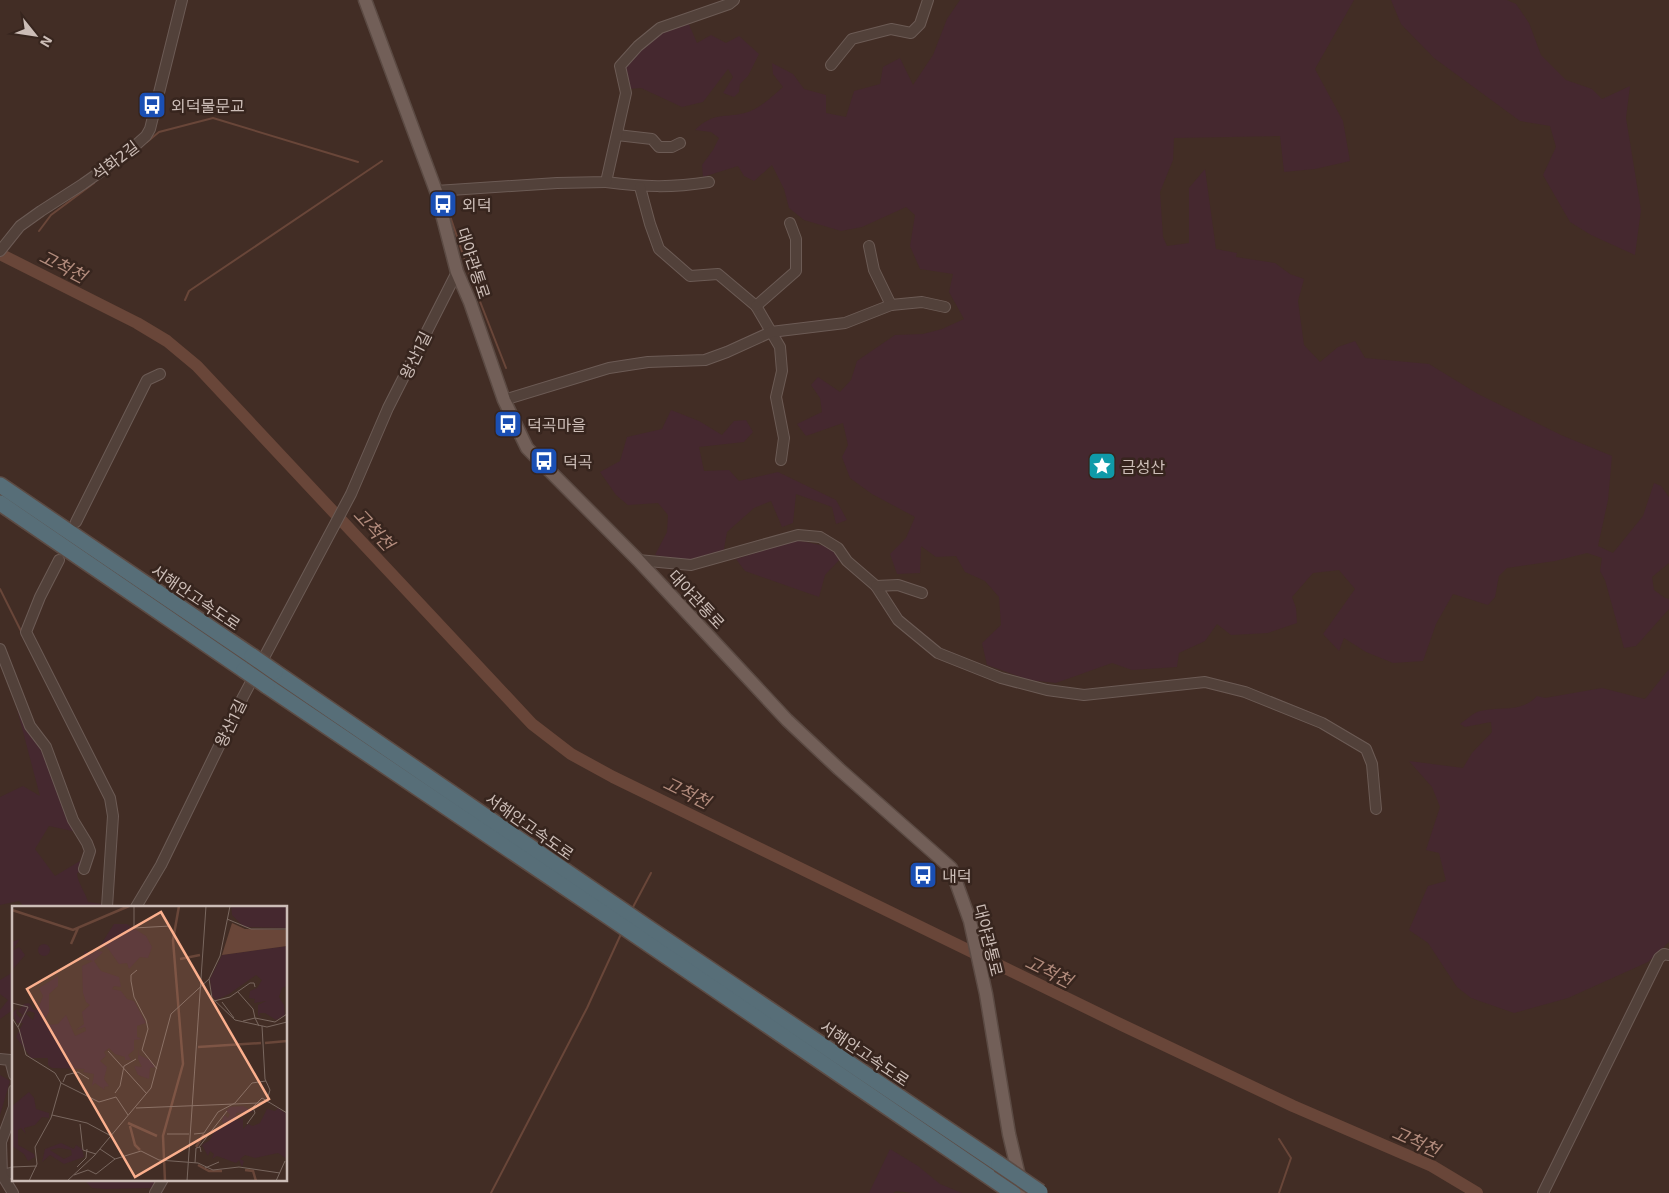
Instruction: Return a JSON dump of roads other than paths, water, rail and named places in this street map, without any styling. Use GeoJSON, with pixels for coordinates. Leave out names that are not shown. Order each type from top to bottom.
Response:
{"type":"FeatureCollection","features":[{"type":"Feature","properties":{"kind":"highway","name":"서해안고속도로"},"geometry":{"type":"LineString","coordinates":[[0,485],[275,672],[612,911]]}},
{"type":"Feature","properties":{"kind":"highway","name":"서해안고속도로"},"geometry":{"type":"LineString","coordinates":[[0,503],[267,686],[1041,1192]]}},
{"type":"Feature","properties":{"kind":"highway","name":"서해안고속도로"},"geometry":{"type":"LineString","coordinates":[[645,933],[1008,1189]]}},
{"type":"Feature","properties":{"kind":"main road","name":"대야관통로"},"geometry":{"type":"LineString","coordinates":[[365,0],[439,191],[457,272],[470,302],[504,400],[527,448],[638,560],[787,720],[838,769],[951,868],[972,929],[984,986],[1009,1134],[1023,1193]]}},
{"type":"Feature","properties":{"kind":"street","name":"석화2길"},"geometry":{"type":"LineString","coordinates":[[0,251],[17,230],[41,211],[84,184],[127,153],[146,136],[150,129],[182,0]]}},
{"type":"Feature","properties":{"kind":"street"},"geometry":{"type":"LineString","coordinates":[[606,182],[626,93],[620,66],[638,46],[660,28],[729,4],[734,0]]}},
{"type":"Feature","properties":{"kind":"street"},"geometry":{"type":"LineString","coordinates":[[831,66],[852,39],[891,29],[911,33],[920,24],[928,0]]}},
{"type":"Feature","properties":{"kind":"street"},"geometry":{"type":"LineString","coordinates":[[617,135],[652,140],[660,147],[672,147],[680,143]]}},
{"type":"Feature","properties":{"kind":"street"},"geometry":{"type":"LineString","coordinates":[[439,191],[557,183],[606,182],[640,187],[681,187],[709,182]]}},
{"type":"Feature","properties":{"kind":"street"},"geometry":{"type":"LineString","coordinates":[[640,187],[659,249],[690,276],[718,274],[756,306],[780,347],[782,371],[776,397],[784,438],[781,460]]}},
{"type":"Feature","properties":{"kind":"street"},"geometry":{"type":"LineString","coordinates":[[756,306],[796,271],[796,239],[790,223]]}},
{"type":"Feature","properties":{"kind":"street"},"geometry":{"type":"LineString","coordinates":[[868,246],[874,270],[891,305]]}},
{"type":"Feature","properties":{"kind":"street","name":"왕산1길"},"geometry":{"type":"LineString","coordinates":[[137,906],[161,865],[242,697],[351,494],[388,408],[457,272]]}},
{"type":"Feature","properties":{"kind":"street"},"geometry":{"type":"LineString","coordinates":[[504,400],[609,368],[648,362],[705,360],[771,332],[845,323],[891,305],[922,302],[945,307]]}},
{"type":"Feature","properties":{"kind":"street"},"geometry":{"type":"LineString","coordinates":[[76,522],[146,380],[160,374]]}},
{"type":"Feature","properties":{"kind":"street"},"geometry":{"type":"LineString","coordinates":[[638,560],[691,565],[798,536],[820,537],[838,548],[847,561],[876,586],[898,620],[938,653],[1001,678],[1047,690],[1084,695],[1205,682],[1245,692],[1322,723],[1366,749],[1372,764],[1376,809]]}},
{"type":"Feature","properties":{"kind":"street"},"geometry":{"type":"LineString","coordinates":[[59,560],[40,597],[26,632],[110,798],[113,816],[107,906]]}},
{"type":"Feature","properties":{"kind":"street"},"geometry":{"type":"LineString","coordinates":[[876,586],[898,585],[922,593]]}},
{"type":"Feature","properties":{"kind":"street"},"geometry":{"type":"LineString","coordinates":[[0,649],[30,726],[46,747],[73,820],[90,850],[84,869]]}},
{"type":"Feature","properties":{"kind":"street"},"geometry":{"type":"LineString","coordinates":[[1544,1193],[1659,958],[1664,954],[1669,954]]}},
{"type":"Feature","properties":{"kind":"street"},"geometry":{"type":"LineString","coordinates":[[0,1059],[10,1060],[12,1068]]}},
{"type":"Feature","properties":{"kind":"street"},"geometry":{"type":"LineString","coordinates":[[12,1113],[1,1142],[1,1176],[13,1193]]}},
{"type":"Feature","properties":{"kind":"street"},"geometry":{"type":"LineString","coordinates":[[155,1193],[162,1180]]}},
{"type":"Feature","properties":{"kind":"waterway"},"geometry":{"type":"LineString","coordinates":[[147,142],[159,132],[213,118],[358,162]]}},
{"type":"Feature","properties":{"kind":"waterway"},"geometry":{"type":"LineString","coordinates":[[185,300],[189,291],[382,161]]}},
{"type":"Feature","properties":{"kind":"waterway"},"geometry":{"type":"LineString","coordinates":[[39,231],[51,215],[94,183]]}},
{"type":"Feature","properties":{"kind":"waterway"},"geometry":{"type":"LineString","coordinates":[[446,204],[472,281],[506,368]]}},
{"type":"Feature","properties":{"kind":"waterway","name":"고척천"},"geometry":{"type":"LineString","coordinates":[[0,254],[137,323],[167,341],[197,366],[532,724],[571,754],[613,777],[1122,1025],[1293,1106],[1432,1166],[1477,1193]]}},
{"type":"Feature","properties":{"kind":"waterway"},"geometry":{"type":"LineString","coordinates":[[0,589],[22,633]]}},
{"type":"Feature","properties":{"kind":"waterway"},"geometry":{"type":"LineString","coordinates":[[632,909],[651,873]]}},
{"type":"Feature","properties":{"kind":"waterway"},"geometry":{"type":"LineString","coordinates":[[491,1193],[587,1008],[621,934]]}},
{"type":"Feature","properties":{"kind":"waterway"},"geometry":{"type":"LineString","coordinates":[[1279,1139],[1291,1158],[1279,1193]]}},
{"type":"Feature","properties":{"kind":"place","name":"외덕물문교"},"geometry":{"type":"Point","coordinates":[152,105]}},
{"type":"Feature","properties":{"kind":"place","name":"외덕"},"geometry":{"type":"Point","coordinates":[443,204]}},
{"type":"Feature","properties":{"kind":"place","name":"덕곡마을"},"geometry":{"type":"Point","coordinates":[508,424]}},
{"type":"Feature","properties":{"kind":"place","name":"덕곡"},"geometry":{"type":"Point","coordinates":[544,461]}},
{"type":"Feature","properties":{"kind":"place","name":"금성산"},"geometry":{"type":"Point","coordinates":[1102,466]}},
{"type":"Feature","properties":{"kind":"place","name":"내덕"},"geometry":{"type":"Point","coordinates":[923,875]}}]}
